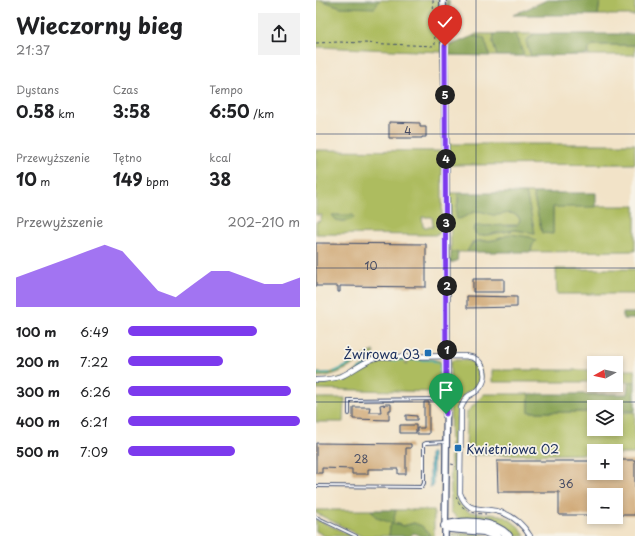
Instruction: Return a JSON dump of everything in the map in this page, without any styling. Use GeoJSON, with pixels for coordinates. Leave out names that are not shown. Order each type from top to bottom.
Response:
{"type":"FeatureCollection","features":[{"type":"Feature","properties":{"kind":"highway"},"geometry":{"type":"LineString","coordinates":[[445,526],[451,524],[471,523],[485,525],[498,528],[508,536]]}},
{"type":"Feature","properties":{"kind":"highway"},"geometry":{"type":"LineString","coordinates":[[445,526],[452,529],[472,529],[484,531],[496,536]]}},
{"type":"Feature","properties":{"kind":"street"},"geometry":{"type":"LineString","coordinates":[[443,0],[445,55],[447,356],[445,536]]}},
{"type":"Feature","properties":{"kind":"street"},"geometry":{"type":"LineString","coordinates":[[316,380],[339,377],[367,360],[379,357],[473,357],[483,367],[485,374],[482,386],[468,397],[461,408],[460,484],[462,498],[469,506],[473,508],[496,511],[510,515],[520,522],[530,536]]}},
{"type":"Feature","properties":{"kind":"lane"},"geometry":{"type":"LineString","coordinates":[[349,414],[349,400],[446,399]]}},
{"type":"Feature","properties":{"kind":"lane"},"geometry":{"type":"LineString","coordinates":[[316,486],[422,487],[424,483],[424,444],[446,442]]}},
{"type":"Feature","properties":{"kind":"lane"},"geometry":{"type":"LineString","coordinates":[[316,517],[356,536]]}},
{"type":"Feature","properties":{"kind":"path"},"geometry":{"type":"LineString","coordinates":[[316,43],[339,42],[435,46],[433,0]]}},
{"type":"Feature","properties":{"kind":"green space"},"geometry":{"type":"Polygon","coordinates":[[[316,0],[321,0],[341,7],[379,0],[440,0],[442,52],[316,47],[316,0]]]}},
{"type":"Feature","properties":{"kind":"green space"},"geometry":{"type":"Polygon","coordinates":[[[321,0],[379,1],[375,8],[341,7],[321,0]]]}},
{"type":"Feature","properties":{"kind":"green space"},"geometry":{"type":"Polygon","coordinates":[[[446,0],[449,0],[451,40],[447,40],[446,0]]]}},
{"type":"Feature","properties":{"kind":"green space"},"geometry":{"type":"Polygon","coordinates":[[[547,0],[600,0],[598,15],[513,15],[547,0]]]}},
{"type":"Feature","properties":{"kind":"green space"},"geometry":{"type":"Polygon","coordinates":[[[600,0],[635,0],[635,15],[598,15],[600,0]]]}},
{"type":"Feature","properties":{"kind":"green space"},"geometry":{"type":"Polygon","coordinates":[[[476,34],[494,34],[493,43],[497,56],[490,56],[484,38],[473,36],[476,34]]]}},
{"type":"Feature","properties":{"kind":"green space"},"geometry":{"type":"Polygon","coordinates":[[[494,34],[515,34],[524,56],[497,56],[493,43],[494,34]]]}},
{"type":"Feature","properties":{"kind":"green space"},"geometry":{"type":"Polygon","coordinates":[[[515,34],[533,34],[532,37],[528,38],[527,45],[531,56],[524,56],[515,34]]]}},
{"type":"Feature","properties":{"kind":"green space"},"geometry":{"type":"Polygon","coordinates":[[[533,34],[635,34],[635,45],[593,45],[589,49],[587,55],[531,56],[526,41],[532,37],[533,34]]]}},
{"type":"Feature","properties":{"kind":"green space"},"geometry":{"type":"Polygon","coordinates":[[[473,36],[484,38],[490,56],[449,55],[449,46],[473,36]]]}},
{"type":"Feature","properties":{"kind":"green space"},"geometry":{"type":"Polygon","coordinates":[[[593,45],[635,45],[635,55],[587,55],[589,49],[593,45]]]}},
{"type":"Feature","properties":{"kind":"green space"},"geometry":{"type":"Polygon","coordinates":[[[449,144],[635,144],[635,164],[450,165],[449,144]]]}},
{"type":"Feature","properties":{"kind":"green space"},"geometry":{"type":"Polygon","coordinates":[[[316,150],[442,151],[442,233],[435,235],[316,234],[316,222],[320,221],[322,215],[316,215],[316,150]],[[422,217],[423,227],[433,227],[432,217],[422,217]]]}},
{"type":"Feature","properties":{"kind":"green space"},"geometry":{"type":"Polygon","coordinates":[[[450,193],[458,193],[457,206],[460,219],[481,211],[490,214],[511,213],[518,216],[520,220],[517,225],[482,226],[487,235],[515,230],[535,233],[526,193],[533,193],[542,233],[553,233],[553,206],[635,206],[635,251],[531,252],[533,243],[530,237],[515,235],[495,240],[476,241],[472,243],[467,252],[451,252],[450,193]]]}},
{"type":"Feature","properties":{"kind":"green space"},"geometry":{"type":"Polygon","coordinates":[[[458,193],[526,193],[535,233],[515,230],[480,236],[477,235],[473,230],[475,226],[517,225],[520,220],[518,216],[512,213],[493,215],[479,211],[457,219],[456,213],[458,193]]]}},
{"type":"Feature","properties":{"kind":"green space"},"geometry":{"type":"Polygon","coordinates":[[[533,193],[596,193],[596,207],[553,207],[553,234],[542,233],[533,193]]]}},
{"type":"Feature","properties":{"kind":"green space"},"geometry":{"type":"Polygon","coordinates":[[[332,215],[353,215],[354,218],[347,221],[340,221],[336,220],[332,215]]]}},
{"type":"Feature","properties":{"kind":"green space"},"geometry":{"type":"Polygon","coordinates":[[[510,234],[530,237],[536,240],[532,246],[531,252],[467,252],[475,242],[494,240],[510,234]]]}},
{"type":"Feature","properties":{"kind":"green space"},"geometry":{"type":"Polygon","coordinates":[[[451,252],[458,252],[457,261],[450,263],[451,252]]]}},
{"type":"Feature","properties":{"kind":"green space"},"geometry":{"type":"Polygon","coordinates":[[[556,269],[635,269],[635,294],[557,294],[556,269]]]}},
{"type":"Feature","properties":{"kind":"green space"},"geometry":{"type":"Polygon","coordinates":[[[623,313],[635,313],[635,319],[623,319],[623,313]]]}},
{"type":"Feature","properties":{"kind":"green space"},"geometry":{"type":"Polygon","coordinates":[[[374,351],[374,355],[340,372],[316,377],[316,373],[330,373],[338,370],[348,366],[360,357],[374,351]]]}},
{"type":"Feature","properties":{"kind":"green space"},"geometry":{"type":"Polygon","coordinates":[[[387,359],[404,359],[406,364],[409,359],[432,359],[440,361],[443,365],[442,397],[438,397],[438,392],[316,389],[316,382],[330,382],[344,378],[347,381],[357,370],[370,362],[387,359]]]}},
{"type":"Feature","properties":{"kind":"green space"},"geometry":{"type":"Polygon","coordinates":[[[452,360],[470,361],[477,365],[481,373],[481,381],[478,385],[466,393],[458,405],[455,464],[456,497],[461,505],[469,512],[500,515],[509,519],[519,527],[525,536],[515,536],[513,532],[503,524],[486,519],[459,519],[451,512],[450,365],[452,360]]]}},
{"type":"Feature","properties":{"kind":"green space"},"geometry":{"type":"Polygon","coordinates":[[[492,370],[587,370],[587,382],[492,382],[492,370]]]}},
{"type":"Feature","properties":{"kind":"green space"},"geometry":{"type":"Polygon","coordinates":[[[623,370],[635,370],[635,382],[623,382],[623,370]]]}},
{"type":"Feature","properties":{"kind":"green space"},"geometry":{"type":"Polygon","coordinates":[[[628,382],[635,382],[635,411],[623,411],[623,400],[587,400],[587,412],[529,412],[529,394],[627,394],[628,382]]]}},
{"type":"Feature","properties":{"kind":"green space"},"geometry":{"type":"Polygon","coordinates":[[[484,394],[529,394],[529,412],[587,412],[587,436],[623,436],[623,412],[635,412],[635,454],[623,454],[623,444],[587,444],[587,454],[466,455],[467,412],[484,394]]]}},
{"type":"Feature","properties":{"kind":"green space"},"geometry":{"type":"Polygon","coordinates":[[[316,398],[345,398],[344,422],[316,422],[316,398]]]}},
{"type":"Feature","properties":{"kind":"green space"},"geometry":{"type":"Polygon","coordinates":[[[316,510],[371,510],[377,518],[392,523],[396,510],[434,510],[434,536],[429,536],[429,533],[414,523],[403,526],[396,523],[390,527],[389,536],[361,536],[316,513],[316,510]]]}},
{"type":"Feature","properties":{"kind":"green space"},"geometry":{"type":"Polygon","coordinates":[[[371,510],[396,510],[393,523],[403,526],[414,523],[422,526],[429,533],[429,536],[420,536],[414,533],[410,536],[389,536],[392,523],[377,518],[371,510]]]}},
{"type":"Feature","properties":{"kind":"green space"},"geometry":{"type":"Polygon","coordinates":[[[316,519],[352,536],[325,536],[316,531],[316,519]]]}},
{"type":"Feature","properties":{"kind":"green space"},"geometry":{"type":"Polygon","coordinates":[[[474,533],[489,536],[450,536],[452,534],[474,533]]]}},
{"type":"Feature","properties":{"kind":"water"},"geometry":{"type":"Polygon","coordinates":[[[430,453],[433,453],[433,487],[430,487],[430,453]]]}},
{"type":"Feature","properties":{"kind":"building"},"geometry":{"type":"Polygon","coordinates":[[[389,122],[420,123],[420,127],[426,127],[426,137],[389,138],[389,122]]]}},
{"type":"Feature","properties":{"kind":"building"},"geometry":{"type":"Polygon","coordinates":[[[316,243],[426,244],[426,287],[340,286],[340,292],[338,292],[338,286],[316,286],[316,243]]]}},
{"type":"Feature","properties":{"kind":"building"},"geometry":{"type":"Polygon","coordinates":[[[473,279],[504,279],[504,292],[473,292],[473,279]]]}},
{"type":"Feature","properties":{"kind":"building"},"geometry":{"type":"Polygon","coordinates":[[[467,296],[517,297],[517,307],[467,308],[467,296]]]}},
{"type":"Feature","properties":{"kind":"building"},"geometry":{"type":"Polygon","coordinates":[[[424,402],[429,402],[429,434],[417,434],[417,428],[424,428],[424,402]]]}},
{"type":"Feature","properties":{"kind":"building"},"geometry":{"type":"Polygon","coordinates":[[[384,404],[384,406],[385,404],[391,404],[391,410],[389,410],[389,420],[353,419],[353,407],[370,407],[369,412],[381,412],[380,405],[384,404]]]}},
{"type":"Feature","properties":{"kind":"building"},"geometry":{"type":"Polygon","coordinates":[[[406,415],[417,416],[417,420],[406,420],[406,415]]]}},
{"type":"Feature","properties":{"kind":"building"},"geometry":{"type":"Polygon","coordinates":[[[400,425],[416,425],[416,433],[400,433],[400,425]]]}},
{"type":"Feature","properties":{"kind":"building"},"geometry":{"type":"Polygon","coordinates":[[[316,443],[411,444],[411,448],[406,448],[406,474],[398,474],[398,469],[368,469],[368,474],[352,474],[352,469],[322,468],[322,473],[316,473],[316,443]]]}},
{"type":"Feature","properties":{"kind":"building"},"geometry":{"type":"Polygon","coordinates":[[[623,460],[635,460],[635,515],[623,515],[623,488],[587,488],[587,515],[559,515],[559,492],[498,492],[497,461],[587,461],[587,480],[623,480],[623,460]]]}},
{"type":"Feature","properties":{"kind":"waterway"},"geometry":{"type":"LineString","coordinates":[[358,370],[381,362],[404,360]]}},
{"type":"Feature","properties":{"kind":"waterway"},"geometry":{"type":"LineString","coordinates":[[409,360],[432,360],[440,364],[440,395]]}},
{"type":"Feature","properties":{"kind":"waterway"},"geometry":{"type":"LineString","coordinates":[[334,372],[351,364]]}},
{"type":"Feature","properties":{"kind":"waterway"},"geometry":{"type":"LineString","coordinates":[[316,374],[330,373]]}},
{"type":"Feature","properties":{"kind":"place","name":"Żwirowa 03"},"geometry":{"type":"Point","coordinates":[428,353]}},
{"type":"Feature","properties":{"kind":"place","name":"Kwietniowa 02"},"geometry":{"type":"Point","coordinates":[458,448]}},
{"type":"Feature","properties":{"kind":"route"},"geometry":{"type":"LineString","coordinates":[[445,46],[447,303],[446,414]]}}]}
